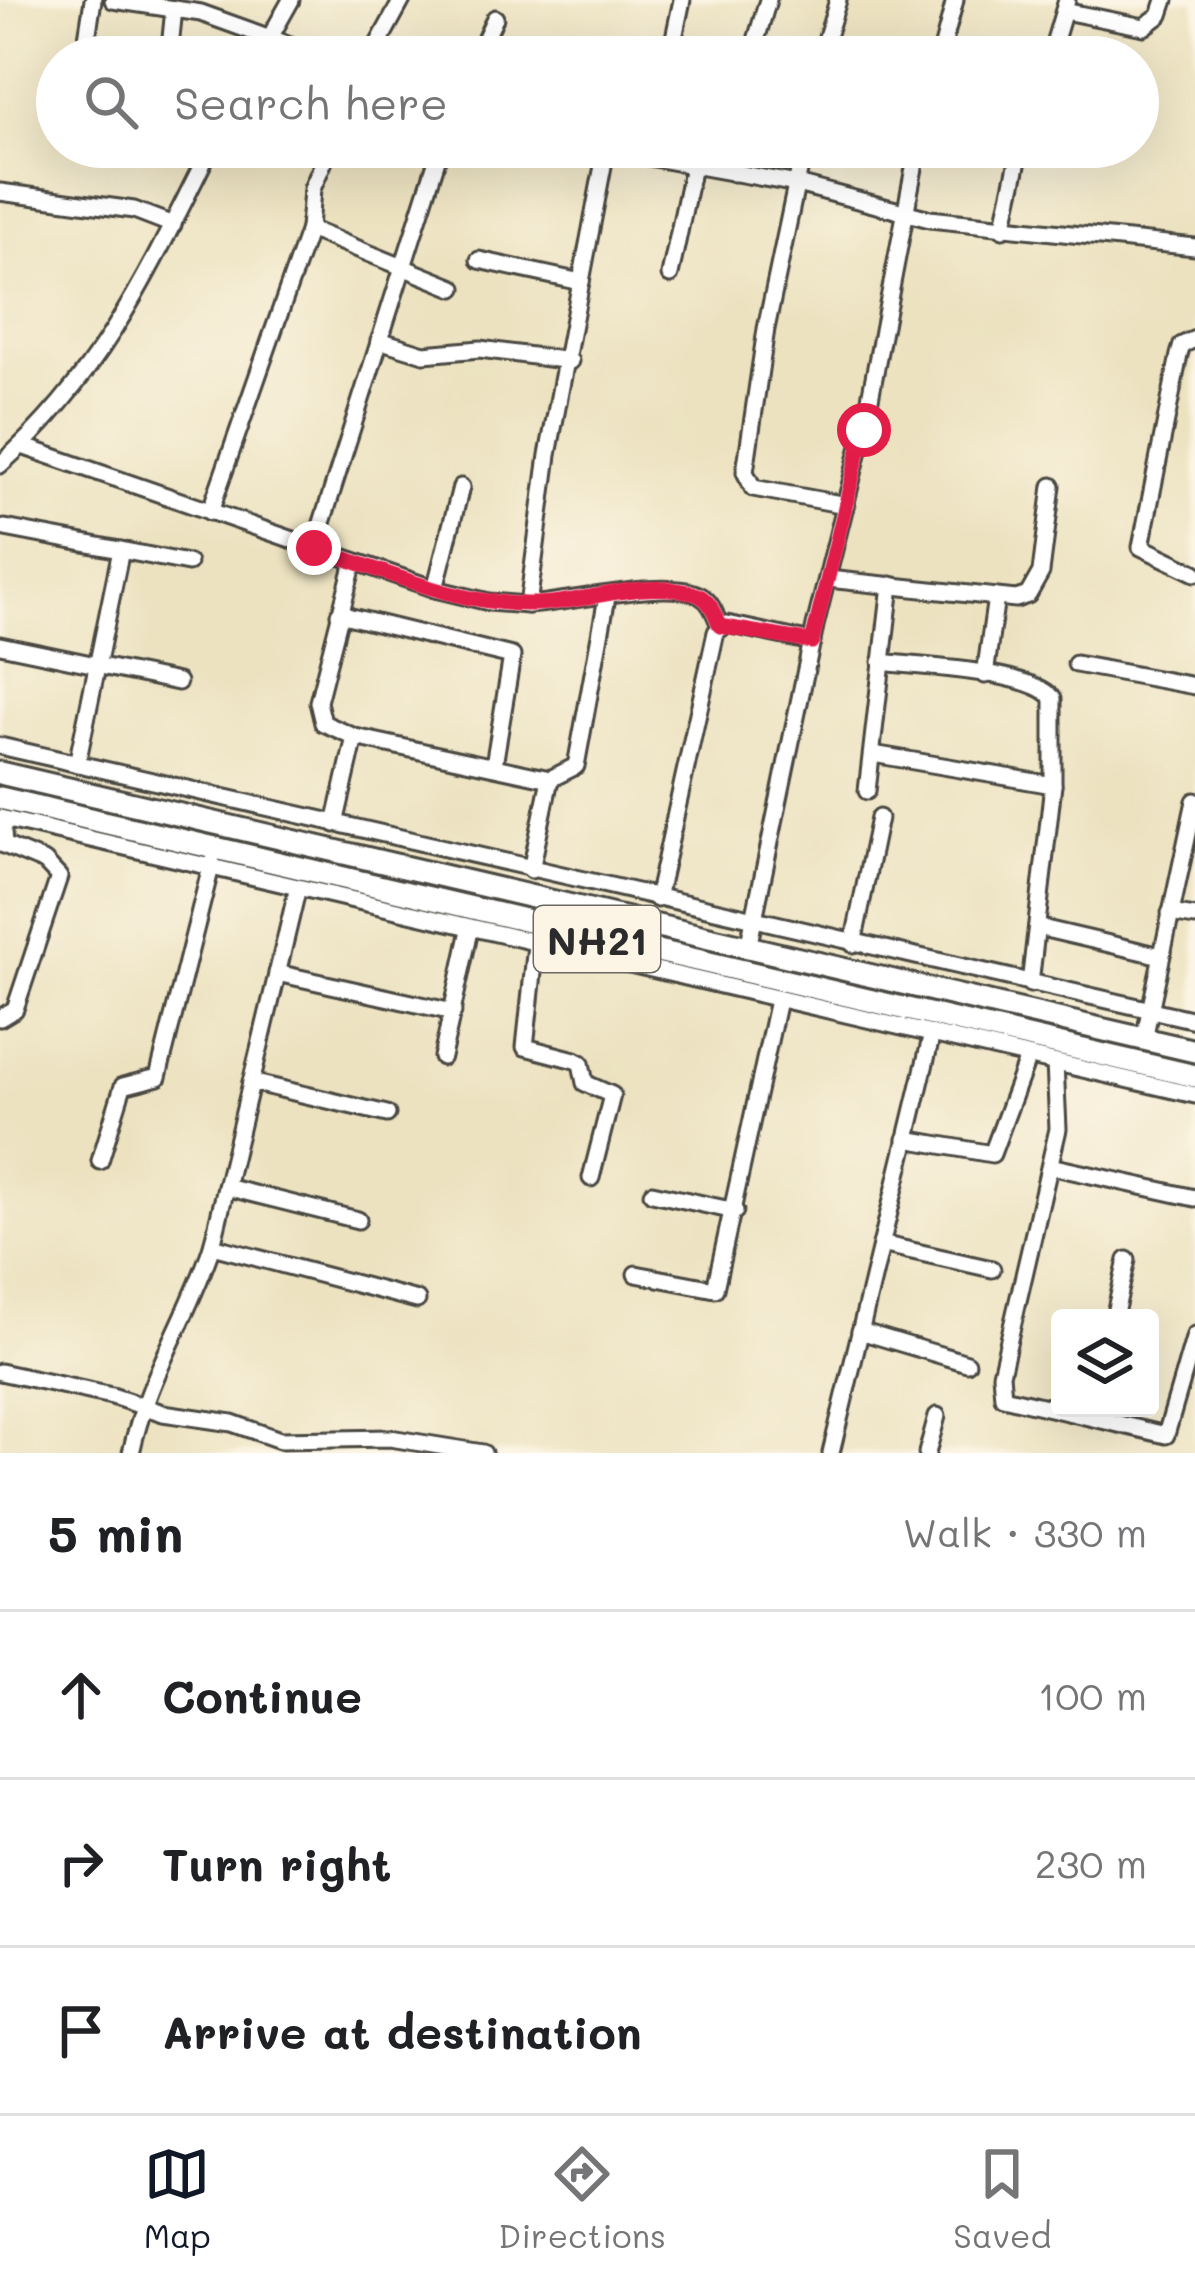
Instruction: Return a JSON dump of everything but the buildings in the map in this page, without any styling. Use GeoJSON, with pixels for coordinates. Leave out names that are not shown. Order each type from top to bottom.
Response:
{"type":"FeatureCollection","features":[{"type":"Feature","properties":{"kind":"highway","name":"NH21"},"geometry":{"type":"LineString","coordinates":[[0,773],[1195,1051]]}},
{"type":"Feature","properties":{"kind":"highway","name":"NH21"},"geometry":{"type":"LineString","coordinates":[[1,812],[1195,1076]]}},
{"type":"Feature","properties":{"kind":"street"},"geometry":{"type":"LineString","coordinates":[[87,36],[93,0]]}},
{"type":"Feature","properties":{"kind":"street"},"geometry":{"type":"LineString","coordinates":[[112,0],[174,9],[213,8],[268,36]]}},
{"type":"Feature","properties":{"kind":"street"},"geometry":{"type":"LineString","coordinates":[[271,36],[291,0]]}},
{"type":"Feature","properties":{"kind":"street"},"geometry":{"type":"LineString","coordinates":[[382,36],[401,0]]}},
{"type":"Feature","properties":{"kind":"street"},"geometry":{"type":"LineString","coordinates":[[674,36],[682,0]]}},
{"type":"Feature","properties":{"kind":"street"},"geometry":{"type":"LineString","coordinates":[[758,36],[768,0]]}},
{"type":"Feature","properties":{"kind":"street"},"geometry":{"type":"LineString","coordinates":[[827,36],[838,0]]}},
{"type":"Feature","properties":{"kind":"street"},"geometry":{"type":"LineString","coordinates":[[946,36],[955,0]]}},
{"type":"Feature","properties":{"kind":"street"},"geometry":{"type":"LineString","coordinates":[[1057,36],[1065,6],[1144,27],[1160,15],[1165,0]]}},
{"type":"Feature","properties":{"kind":"street"},"geometry":{"type":"LineString","coordinates":[[171,36],[174,9]]}},
{"type":"Feature","properties":{"kind":"street"},"geometry":{"type":"LineString","coordinates":[[487,36],[495,18]]}},
{"type":"Feature","properties":{"kind":"street"},"geometry":{"type":"LineString","coordinates":[[0,465],[109,345],[200,168]]}},
{"type":"Feature","properties":{"kind":"street"},"geometry":{"type":"LineString","coordinates":[[210,512],[309,229],[312,189],[321,168]]}},
{"type":"Feature","properties":{"kind":"street"},"geometry":{"type":"LineString","coordinates":[[314,548],[434,168]]}},
{"type":"Feature","properties":{"kind":"street"},"geometry":{"type":"LineString","coordinates":[[528,604],[548,454],[570,361],[597,168]]}},
{"type":"Feature","properties":{"kind":"street"},"geometry":{"type":"LineString","coordinates":[[670,275],[693,168]]}},
{"type":"Feature","properties":{"kind":"street"},"geometry":{"type":"LineString","coordinates":[[706,168],[797,184],[902,213],[1003,230],[1194,244]]}},
{"type":"Feature","properties":{"kind":"street"},"geometry":{"type":"LineString","coordinates":[[733,168],[733,172]]}},
{"type":"Feature","properties":{"kind":"street"},"geometry":{"type":"LineString","coordinates":[[800,168],[763,347],[745,472],[753,488],[846,505]]}},
{"type":"Feature","properties":{"kind":"street"},"geometry":{"type":"LineString","coordinates":[[748,948],[812,642],[846,505],[913,168]]}},
{"type":"Feature","properties":{"kind":"street"},"geometry":{"type":"LineString","coordinates":[[1003,230],[1016,168]]}},
{"type":"Feature","properties":{"kind":"street"},"geometry":{"type":"LineString","coordinates":[[0,192],[134,210],[172,225]]}},
{"type":"Feature","properties":{"kind":"street"},"geometry":{"type":"LineString","coordinates":[[309,229],[454,288]]}},
{"type":"Feature","properties":{"kind":"street"},"geometry":{"type":"LineString","coordinates":[[479,260],[580,282]]}},
{"type":"Feature","properties":{"kind":"street"},"geometry":{"type":"LineString","coordinates":[[1195,339],[1182,345],[1179,355],[1141,547],[1195,573]]}},
{"type":"Feature","properties":{"kind":"street"},"geometry":{"type":"LineString","coordinates":[[379,340],[424,354],[480,349],[570,361]]}},
{"type":"Feature","properties":{"kind":"street"},"geometry":{"type":"LineString","coordinates":[[22,446],[435,589],[489,602],[528,604],[644,589],[687,591],[708,602],[720,626],[657,898]]}},
{"type":"Feature","properties":{"kind":"street"},"geometry":{"type":"LineString","coordinates":[[828,579],[996,597],[1028,595],[1037,585],[1052,486]]}},
{"type":"Feature","properties":{"kind":"street"},"geometry":{"type":"LineString","coordinates":[[435,589],[460,487]]}},
{"type":"Feature","properties":{"kind":"street"},"geometry":{"type":"LineString","coordinates":[[5,528],[188,563]]}},
{"type":"Feature","properties":{"kind":"street"},"geometry":{"type":"LineString","coordinates":[[76,764],[121,550]]}},
{"type":"Feature","properties":{"kind":"street"},"geometry":{"type":"LineString","coordinates":[[354,561],[318,713],[333,729],[355,737],[550,779],[566,776],[576,766],[607,597]]}},
{"type":"Feature","properties":{"kind":"street"},"geometry":{"type":"LineString","coordinates":[[867,791],[891,585]]}},
{"type":"Feature","properties":{"kind":"street"},"geometry":{"type":"LineString","coordinates":[[985,675],[996,597]]}},
{"type":"Feature","properties":{"kind":"street"},"geometry":{"type":"LineString","coordinates":[[339,614],[512,656],[494,765]]}},
{"type":"Feature","properties":{"kind":"street"},"geometry":{"type":"LineString","coordinates":[[720,626],[812,642]]}},
{"type":"Feature","properties":{"kind":"street"},"geometry":{"type":"LineString","coordinates":[[0,645],[178,682]]}},
{"type":"Feature","properties":{"kind":"street"},"geometry":{"type":"LineString","coordinates":[[881,662],[985,675],[1037,687],[1053,698],[1053,785],[1030,984]]}},
{"type":"Feature","properties":{"kind":"street"},"geometry":{"type":"LineString","coordinates":[[1076,664],[1195,686]]}},
{"type":"Feature","properties":{"kind":"street"},"geometry":{"type":"LineString","coordinates":[[335,824],[355,737]]}},
{"type":"Feature","properties":{"kind":"street"},"geometry":{"type":"LineString","coordinates":[[0,746],[1195,1020]]}},
{"type":"Feature","properties":{"kind":"street"},"geometry":{"type":"LineString","coordinates":[[873,754],[1053,785]]}},
{"type":"Feature","properties":{"kind":"street"},"geometry":{"type":"LineString","coordinates":[[531,869],[550,779]]}},
{"type":"Feature","properties":{"kind":"street"},"geometry":{"type":"LineString","coordinates":[[1144,1039],[1195,801]]}},
{"type":"Feature","properties":{"kind":"street"},"geometry":{"type":"LineString","coordinates":[[0,1018],[15,1009],[58,877],[45,862],[4,845],[1,812]]}},
{"type":"Feature","properties":{"kind":"street"},"geometry":{"type":"LineString","coordinates":[[853,944],[879,818]]}},
{"type":"Feature","properties":{"kind":"street"},"geometry":{"type":"LineString","coordinates":[[100,1161],[123,1086],[158,1077],[214,859],[297,891],[1195,1095]]}},
{"type":"Feature","properties":{"kind":"street"},"geometry":{"type":"LineString","coordinates":[[131,1453],[141,1406],[212,1246],[297,891]]}},
{"type":"Feature","properties":{"kind":"street"},"geometry":{"type":"LineString","coordinates":[[1170,913],[1195,916]]}},
{"type":"Feature","properties":{"kind":"street"},"geometry":{"type":"LineString","coordinates":[[1037,927],[1161,956]]}},
{"type":"Feature","properties":{"kind":"street"},"geometry":{"type":"LineString","coordinates":[[442,1057],[470,929]]}},
{"type":"Feature","properties":{"kind":"street"},"geometry":{"type":"LineString","coordinates":[[536,944],[525,1047],[575,1060],[581,1064],[585,1083],[612,1095],[591,1178]]}},
{"type":"Feature","properties":{"kind":"street"},"geometry":{"type":"LineString","coordinates":[[277,973],[453,1012]]}},
{"type":"Feature","properties":{"kind":"street"},"geometry":{"type":"LineString","coordinates":[[636,1274],[715,1289],[778,1000]]}},
{"type":"Feature","properties":{"kind":"street"},"geometry":{"type":"LineString","coordinates":[[831,1453],[932,1034]]}},
{"type":"Feature","properties":{"kind":"street"},"geometry":{"type":"LineString","coordinates":[[906,1139],[992,1154],[1028,1057]]}},
{"type":"Feature","properties":{"kind":"street"},"geometry":{"type":"LineString","coordinates":[[1051,1408],[1010,1402],[999,1388],[1059,1118],[1055,1063]]}},
{"type":"Feature","properties":{"kind":"street"},"geometry":{"type":"LineString","coordinates":[[251,1082],[386,1114]]}},
{"type":"Feature","properties":{"kind":"street"},"geometry":{"type":"LineString","coordinates":[[1050,1166],[1195,1198]]}},
{"type":"Feature","properties":{"kind":"street"},"geometry":{"type":"LineString","coordinates":[[226,1187],[358,1220]]}},
{"type":"Feature","properties":{"kind":"street"},"geometry":{"type":"LineString","coordinates":[[652,1193],[735,1211]]}},
{"type":"Feature","properties":{"kind":"street"},"geometry":{"type":"LineString","coordinates":[[881,1244],[992,1269]]}},
{"type":"Feature","properties":{"kind":"street"},"geometry":{"type":"LineString","coordinates":[[212,1246],[417,1300]]}},
{"type":"Feature","properties":{"kind":"street"},"geometry":{"type":"LineString","coordinates":[[1116,1309],[1127,1260]]}},
{"type":"Feature","properties":{"kind":"street"},"geometry":{"type":"LineString","coordinates":[[860,1331],[968,1363]]}},
{"type":"Feature","properties":{"kind":"street"},"geometry":{"type":"LineString","coordinates":[[1101,1417],[1159,1436],[1171,1429],[1186,1408],[1195,1335]]}},
{"type":"Feature","properties":{"kind":"street"},"geometry":{"type":"LineString","coordinates":[[0,1372],[232,1423],[280,1440],[390,1438],[483,1453]]}},
{"type":"Feature","properties":{"kind":"street"},"geometry":{"type":"LineString","coordinates":[[927,1453],[937,1416]]}},
{"type":"Feature","properties":{"kind":"route"},"geometry":{"type":"LineString","coordinates":[[314,548],[489,602],[584,602],[644,589],[687,591],[708,602],[720,626],[812,642],[864,430]]}}]}
